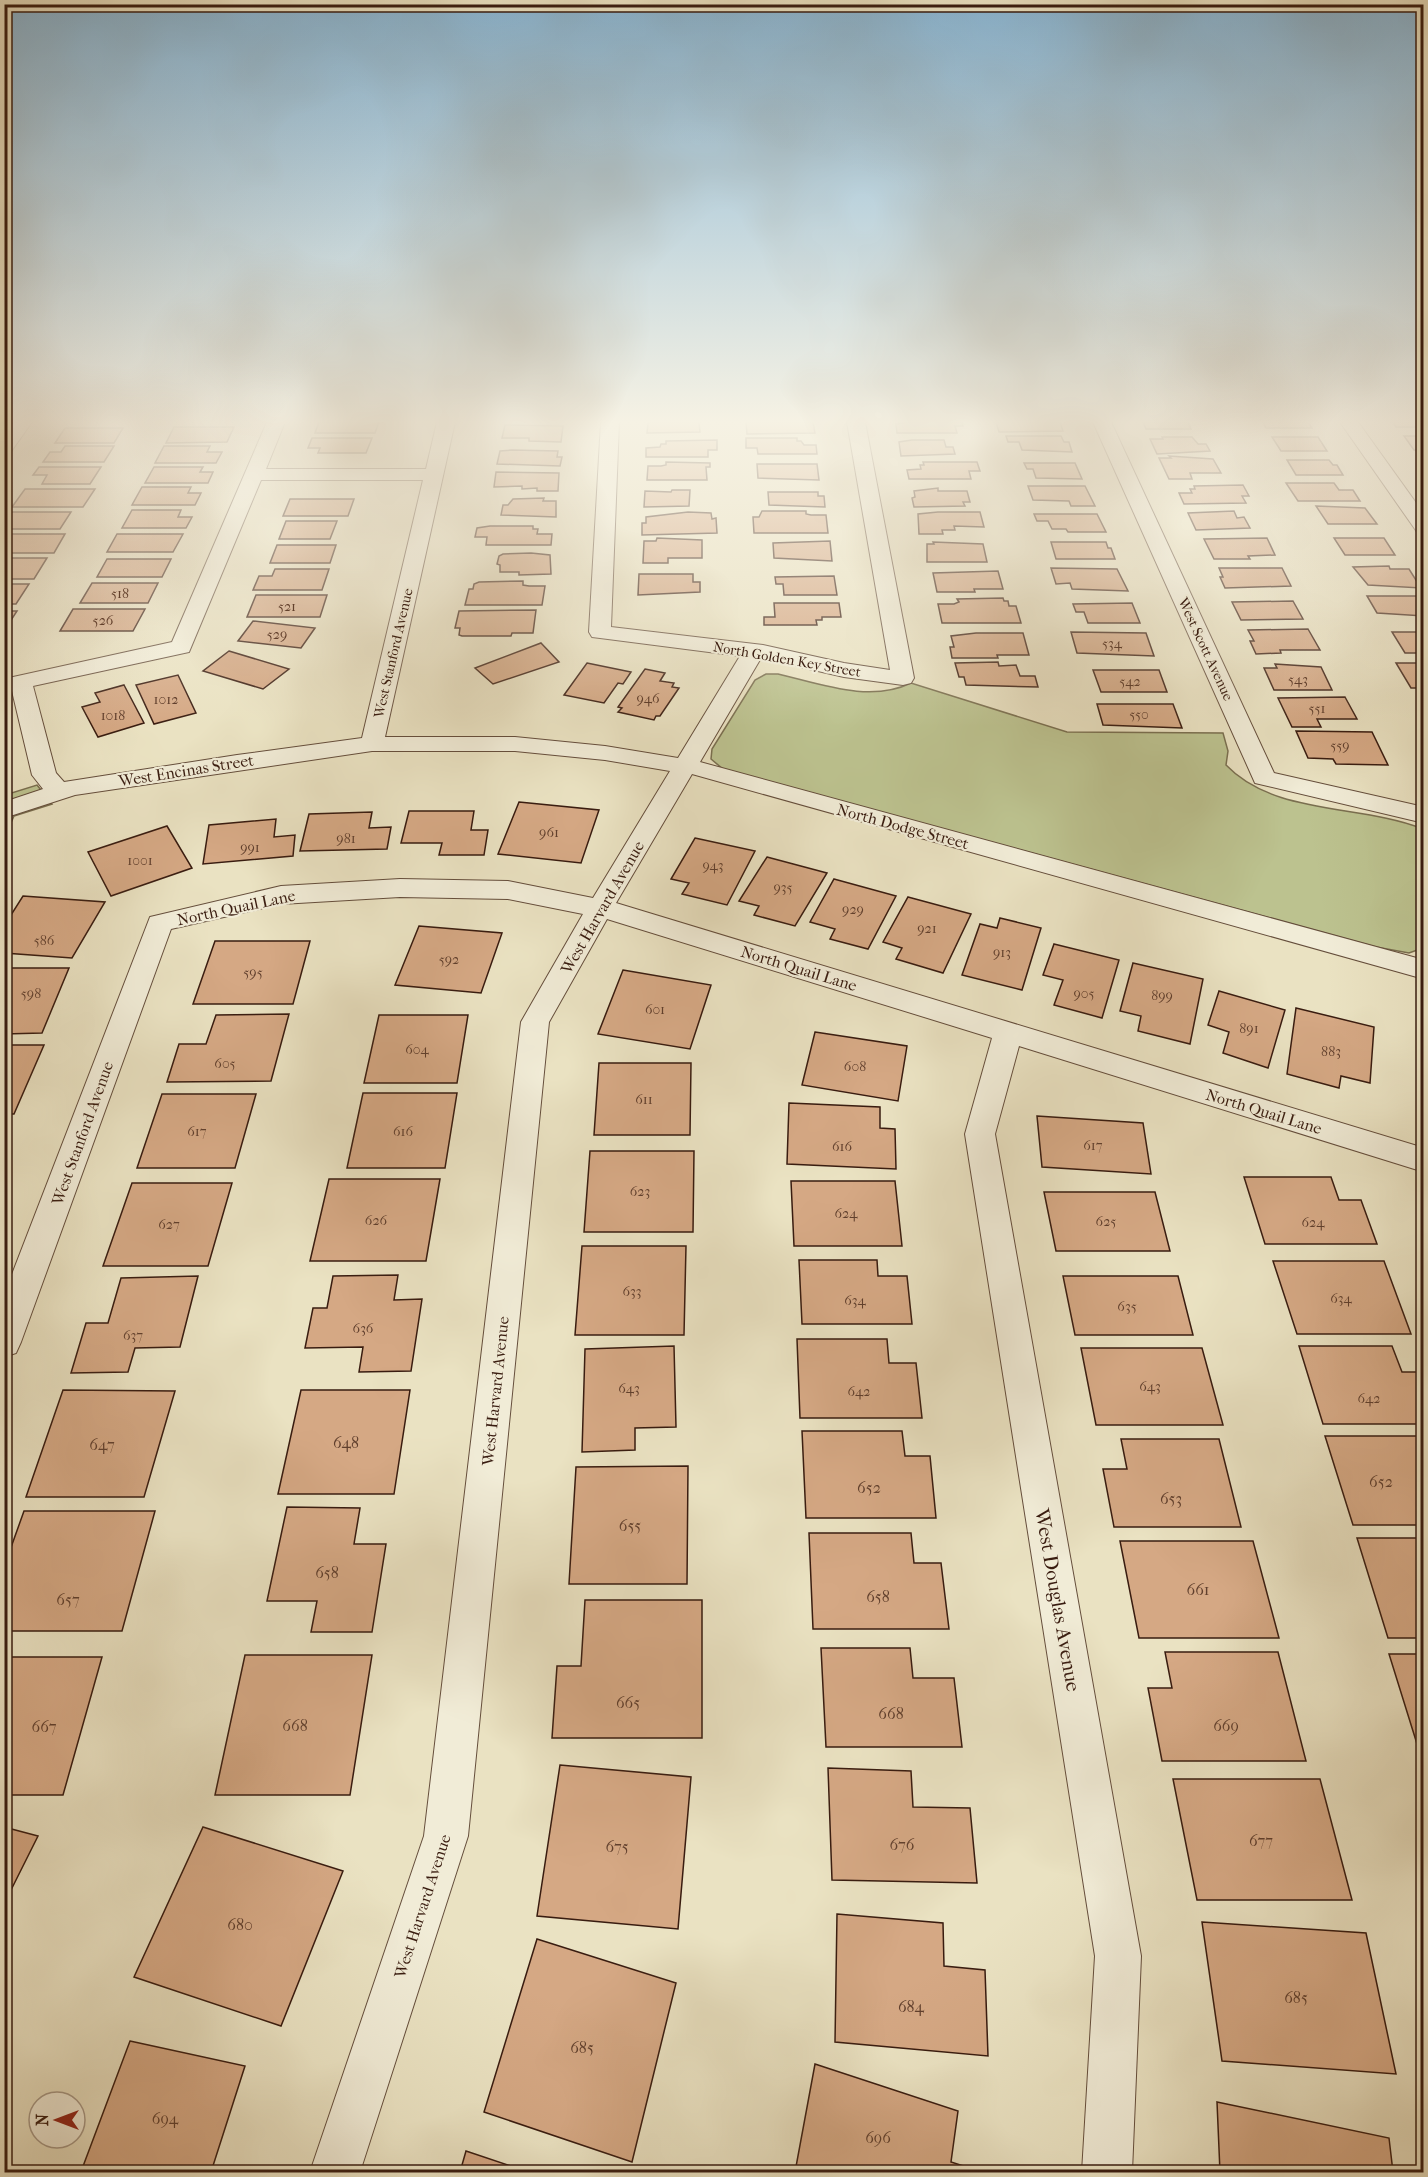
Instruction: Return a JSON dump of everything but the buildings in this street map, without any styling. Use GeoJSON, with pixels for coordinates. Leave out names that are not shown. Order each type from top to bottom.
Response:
{"type":"FeatureCollection","features":[{"type":"Feature","properties":{"kind":"street"},"geometry":{"type":"LineString","coordinates":[[59,792],[44,775],[13,684],[181,647],[233,524]]}},
{"type":"Feature","properties":{"kind":"street","name":"West Stanford Avenue"},"geometry":{"type":"LineString","coordinates":[[372,744],[423,524]]}},
{"type":"Feature","properties":{"kind":"street","name":"North Golden Key Street"},"geometry":{"type":"LineString","coordinates":[[605,524],[600,632],[754,651],[844,670],[903,678],[875,524]]}},
{"type":"Feature","properties":{"kind":"street","name":"West Scott Avenue"},"geometry":{"type":"LineString","coordinates":[[1148,524],[1264,778],[1424,815]]}},
{"type":"Feature","properties":{"kind":"street","name":"West Harvard Avenue"},"geometry":{"type":"LineString","coordinates":[[335,2172],[446,1836],[535,1022],[600,908],[754,651]]}},
{"type":"Feature","properties":{"kind":"street","name":"North Dodge Street"},"geometry":{"type":"LineString","coordinates":[[372,744],[515,744],[605,753],[685,766],[1424,970]]}},
{"type":"Feature","properties":{"kind":"street","name":"West Encinas Street"},"geometry":{"type":"LineString","coordinates":[[4,811],[59,792],[225,764],[372,744]]}},
{"type":"Feature","properties":{"kind":"street","name":"North Quail Lane"},"geometry":{"type":"LineString","coordinates":[[160,923],[281,895],[400,888],[508,890],[600,908],[1424,1160]]}},
{"type":"Feature","properties":{"kind":"street","name":"West Stanford Avenue"},"geometry":{"type":"LineString","coordinates":[[4,1342],[160,923]]}},
{"type":"Feature","properties":{"kind":"street","name":"West Douglas Avenue"},"geometry":{"type":"LineString","coordinates":[[1008,1032],[980,1134],[1118,1956],[1107,2172]]}},
{"type":"Feature","properties":{"kind":"green space"},"geometry":{"type":"Polygon","coordinates":[[[766,674],[778,674],[828,687],[862,692],[895,689],[911,683],[1067,732],[1223,733],[1228,751],[1226,765],[1246,781],[1269,793],[1320,807],[1399,821],[1423,829],[1423,948],[1409,953],[1376,947],[723,769],[711,759],[712,749],[755,680],[766,674]]]}},
{"type":"Feature","properties":{"kind":"green space"},"geometry":{"type":"Polygon","coordinates":[[[37,785],[52,804],[14,816],[5,836],[5,795],[37,785]]]}}]}
